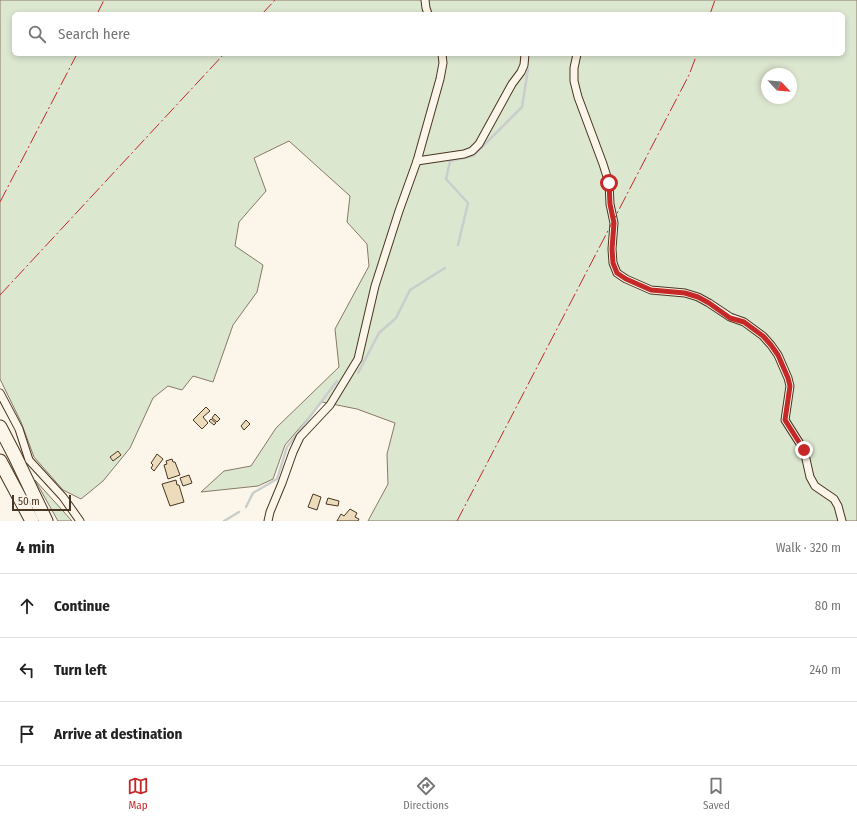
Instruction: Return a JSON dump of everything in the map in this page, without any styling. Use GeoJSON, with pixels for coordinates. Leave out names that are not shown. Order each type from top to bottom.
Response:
{"type":"FeatureCollection","features":[{"type":"Feature","properties":{"kind":"highway"},"geometry":{"type":"LineString","coordinates":[[0,427],[46,521]]}},
{"type":"Feature","properties":{"kind":"highway"},"geometry":{"type":"LineString","coordinates":[[15,456],[53,521]]}},
{"type":"Feature","properties":{"kind":"highway"},"geometry":{"type":"LineString","coordinates":[[0,461],[32,521]]}},
{"type":"Feature","properties":{"kind":"street"},"geometry":{"type":"LineString","coordinates":[[425,0],[427,12]]}},
{"type":"Feature","properties":{"kind":"street"},"geometry":{"type":"LineString","coordinates":[[268,521],[270,512],[300,437],[330,405],[358,359],[375,286],[403,198],[417,160],[440,79],[443,63],[442,56]]}},
{"type":"Feature","properties":{"kind":"street"},"geometry":{"type":"LineString","coordinates":[[417,160],[464,154],[472,151],[479,144],[512,84],[521,72],[524,65],[525,56]]}},
{"type":"Feature","properties":{"kind":"street"},"geometry":{"type":"LineString","coordinates":[[577,56],[574,68],[574,81],[578,97],[609,183],[610,204],[614,223],[612,249],[613,263],[617,273],[626,279],[651,290],[685,293],[698,297],[730,318],[744,322],[763,336],[778,355],[790,386],[785,420],[804,450],[810,477],[815,486],[834,499],[838,506],[842,521]]}},
{"type":"Feature","properties":{"kind":"street"},"geometry":{"type":"LineString","coordinates":[[0,393],[19,428],[29,460],[62,497],[80,521]]}},
{"type":"Feature","properties":{"kind":"green space"},"geometry":{"type":"Polygon","coordinates":[[[0,0],[857,0],[857,521],[368,521],[388,484],[387,454],[395,423],[357,409],[322,402],[285,445],[273,479],[258,486],[201,492],[224,471],[251,466],[276,428],[339,367],[335,329],[369,266],[367,244],[347,222],[350,196],[289,141],[254,158],[266,191],[239,222],[235,246],[263,265],[257,292],[233,325],[213,382],[193,376],[182,390],[168,386],[153,398],[130,448],[103,481],[81,499],[63,490],[34,457],[21,422],[0,379],[0,0]]]}},
{"type":"Feature","properties":{"kind":"green space"},"geometry":{"type":"Polygon","coordinates":[[[35,480],[72,521],[58,521],[35,480]]]}},
{"type":"Feature","properties":{"kind":"building"},"geometry":{"type":"Polygon","coordinates":[[[206,407],[210,411],[203,417],[208,423],[202,429],[193,420],[206,407]]]}},
{"type":"Feature","properties":{"kind":"building"},"geometry":{"type":"Polygon","coordinates":[[[215,414],[220,419],[217,422],[212,418],[215,414]]]}},
{"type":"Feature","properties":{"kind":"building"},"geometry":{"type":"Polygon","coordinates":[[[211,419],[216,423],[214,425],[209,421],[211,419]]]}},
{"type":"Feature","properties":{"kind":"building"},"geometry":{"type":"Polygon","coordinates":[[[246,420],[250,424],[244,430],[241,426],[246,420]]]}},
{"type":"Feature","properties":{"kind":"building"},"geometry":{"type":"Polygon","coordinates":[[[118,451],[121,455],[113,461],[110,457],[118,451]]]}},
{"type":"Feature","properties":{"kind":"building"},"geometry":{"type":"Polygon","coordinates":[[[157,454],[163,459],[154,471],[151,468],[153,465],[151,463],[157,454]]]}},
{"type":"Feature","properties":{"kind":"building"},"geometry":{"type":"Polygon","coordinates":[[[172,459],[173,462],[175,462],[180,475],[168,479],[164,465],[167,464],[166,461],[172,459]]]}},
{"type":"Feature","properties":{"kind":"building"},"geometry":{"type":"Polygon","coordinates":[[[189,475],[192,483],[183,486],[180,478],[189,475]]]}},
{"type":"Feature","properties":{"kind":"building"},"geometry":{"type":"Polygon","coordinates":[[[176,480],[184,502],[170,506],[162,484],[176,480]]]}},
{"type":"Feature","properties":{"kind":"building"},"geometry":{"type":"Polygon","coordinates":[[[313,494],[321,497],[317,510],[308,507],[313,494]]]}},
{"type":"Feature","properties":{"kind":"building"},"geometry":{"type":"Polygon","coordinates":[[[328,498],[339,501],[338,506],[326,504],[328,498]]]}},
{"type":"Feature","properties":{"kind":"building"},"geometry":{"type":"Polygon","coordinates":[[[350,509],[357,513],[355,517],[359,519],[358,521],[337,521],[341,514],[344,516],[350,509]]]}},
{"type":"Feature","properties":{"kind":"waterway"},"geometry":{"type":"LineString","coordinates":[[458,245],[468,203],[446,179],[450,161],[473,156],[522,107],[528,69]]}},
{"type":"Feature","properties":{"kind":"waterway"},"geometry":{"type":"LineString","coordinates":[[358,373],[379,333],[396,318],[410,290],[445,268]]}},
{"type":"Feature","properties":{"kind":"waterway"},"geometry":{"type":"LineString","coordinates":[[246,507],[253,493],[277,479],[287,447],[337,381]]}},
{"type":"Feature","properties":{"kind":"waterway"},"geometry":{"type":"LineString","coordinates":[[224,521],[239,512]]}},
{"type":"Feature","properties":{"kind":"power"},"geometry":{"type":"LineString","coordinates":[[98,12],[104,0]]}},
{"type":"Feature","properties":{"kind":"power"},"geometry":{"type":"LineString","coordinates":[[264,12],[275,0]]}},
{"type":"Feature","properties":{"kind":"power"},"geometry":{"type":"LineString","coordinates":[[711,12],[715,0]]}},
{"type":"Feature","properties":{"kind":"power"},"geometry":{"type":"LineString","coordinates":[[0,202],[76,56]]}},
{"type":"Feature","properties":{"kind":"power"},"geometry":{"type":"LineString","coordinates":[[0,295],[222,56]]}},
{"type":"Feature","properties":{"kind":"power"},"geometry":{"type":"LineString","coordinates":[[457,521],[689,75],[696,56]]}},
{"type":"Feature","properties":{"kind":"route"},"geometry":{"type":"LineString","coordinates":[[609,183],[610,204],[614,223],[612,249],[613,263],[617,273],[626,279],[651,290],[685,293],[698,297],[730,318],[744,322],[763,336],[778,355],[788,378],[790,386],[785,420],[804,450]]}}]}
